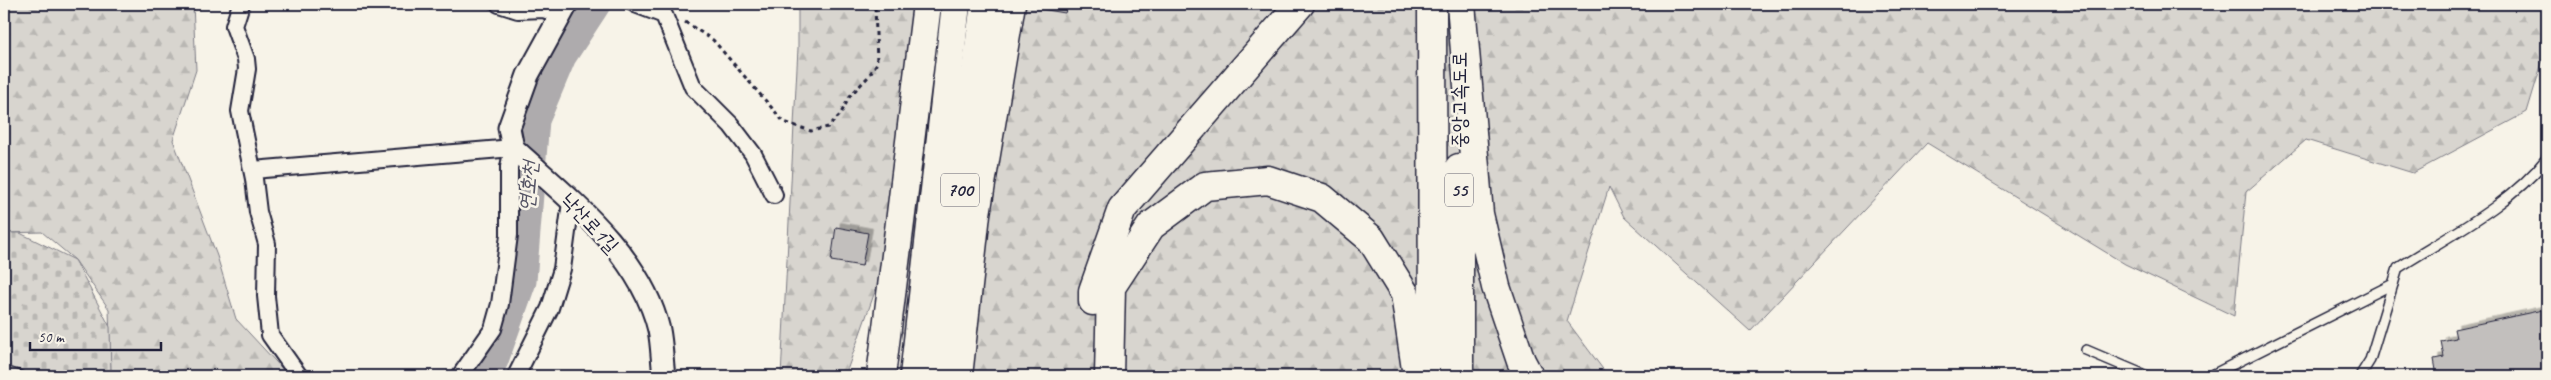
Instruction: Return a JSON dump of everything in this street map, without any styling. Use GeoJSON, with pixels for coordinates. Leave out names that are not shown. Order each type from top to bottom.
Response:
{"type":"FeatureCollection","features":[{"type":"Feature","properties":{"kind":"highway"},"geometry":{"type":"LineString","coordinates":[[882,376],[927,4]]}},
{"type":"Feature","properties":{"kind":"highway","name":"700"},"geometry":{"type":"LineString","coordinates":[[914,376],[956,4]]}},
{"type":"Feature","properties":{"kind":"highway","name":"700"},"geometry":{"type":"LineString","coordinates":[[938,376],[958,202],[985,4]]}},
{"type":"Feature","properties":{"kind":"highway"},"geometry":{"type":"LineString","coordinates":[[958,376],[976,214],[1011,4]]}},
{"type":"Feature","properties":{"kind":"highway"},"geometry":{"type":"LineString","coordinates":[[1094,376],[1093,291],[1122,209],[1300,4]]}},
{"type":"Feature","properties":{"kind":"highway","name":"중앙고속도로"},"geometry":{"type":"LineString","coordinates":[[1432,4],[1432,376]]}},
{"type":"Feature","properties":{"kind":"highway"},"geometry":{"type":"LineString","coordinates":[[1460,4],[1479,214],[1496,287],[1521,361],[1529,376]]}},
{"type":"Feature","properties":{"kind":"highway","name":"중앙고속도로"},"geometry":{"type":"LineString","coordinates":[[1460,4],[1460,376]]}},
{"type":"Feature","properties":{"kind":"highway"},"geometry":{"type":"LineString","coordinates":[[1109,376],[1111,287],[1151,226],[1205,186],[1268,180],[1322,198],[1371,239],[1405,294],[1417,376]]}},
{"type":"Feature","properties":{"kind":"street"},"geometry":{"type":"LineString","coordinates":[[241,4],[234,26],[246,58],[247,70],[240,111],[253,170],[258,212],[267,244],[266,296],[270,335],[299,376]]}},
{"type":"Feature","properties":{"kind":"street"},"geometry":{"type":"LineString","coordinates":[[460,376],[493,329],[500,304],[511,215],[509,167],[513,148],[509,128],[528,75],[563,10],[518,10],[499,4]]}},
{"type":"Feature","properties":{"kind":"street"},"geometry":{"type":"LineString","coordinates":[[635,4],[664,15],[692,87],[730,125],[753,154],[774,195]]}},
{"type":"Feature","properties":{"kind":"street"},"geometry":{"type":"LineString","coordinates":[[253,170],[513,148]]}},
{"type":"Feature","properties":{"kind":"street","name":"낙산로1길"},"geometry":{"type":"LineString","coordinates":[[513,148],[607,235],[640,282],[659,330],[664,376]]}},
{"type":"Feature","properties":{"kind":"street"},"geometry":{"type":"LineString","coordinates":[[516,376],[533,346],[552,300],[562,269],[572,202]]}},
{"type":"Feature","properties":{"kind":"lane"},"geometry":{"type":"LineString","coordinates":[[2360,376],[2370,360],[2398,268],[2505,199],[2536,173],[2547,158]]}},
{"type":"Feature","properties":{"kind":"lane"},"geometry":{"type":"LineString","coordinates":[[2210,376],[2393,284]]}},
{"type":"Feature","properties":{"kind":"lane"},"geometry":{"type":"LineString","coordinates":[[2086,350],[2147,376]]}},
{"type":"Feature","properties":{"kind":"lane"},"geometry":{"type":"LineString","coordinates":[[4,371],[20,376]]}},
{"type":"Feature","properties":{"kind":"path"},"geometry":{"type":"LineString","coordinates":[[664,15],[682,20],[713,40],[784,122],[811,131],[828,127],[840,115],[850,96],[868,77],[877,63],[875,4]]}},
{"type":"Feature","properties":{"kind":"green space"},"geometry":{"type":"Polygon","coordinates":[[[4,4],[193,4],[196,70],[173,140],[217,256],[236,319],[289,376],[111,376],[109,309],[75,260],[42,232],[4,233],[4,4]]]}},
{"type":"Feature","properties":{"kind":"green space"},"geometry":{"type":"Polygon","coordinates":[[[798,4],[2547,4],[2547,46],[2527,112],[2413,173],[2306,140],[2246,192],[2234,316],[2125,264],[1927,143],[1750,331],[1624,217],[1609,187],[1567,321],[1608,376],[927,376],[877,286],[845,376],[781,376],[798,48],[798,4]]]}},
{"type":"Feature","properties":{"kind":"green space"},"geometry":{"type":"Polygon","coordinates":[[[4,233],[20,233],[75,260],[110,327],[111,376],[4,376],[4,233]]]}},
{"type":"Feature","properties":{"kind":"building"},"geometry":{"type":"Polygon","coordinates":[[[1042,4],[1068,4],[1065,13],[1041,9],[1042,4]]]}},
{"type":"Feature","properties":{"kind":"building"},"geometry":{"type":"Polygon","coordinates":[[[836,227],[868,233],[862,266],[831,261],[836,227]]]}},
{"type":"Feature","properties":{"kind":"building"},"geometry":{"type":"Polygon","coordinates":[[[2547,309],[2547,376],[2437,376],[2434,359],[2444,357],[2441,341],[2456,338],[2454,329],[2547,309]]]}},
{"type":"Feature","properties":{"kind":"waterway","name":"연호천"},"geometry":{"type":"LineString","coordinates":[[483,376],[493,360],[521,281],[534,120],[561,56],[595,4]]}}]}
